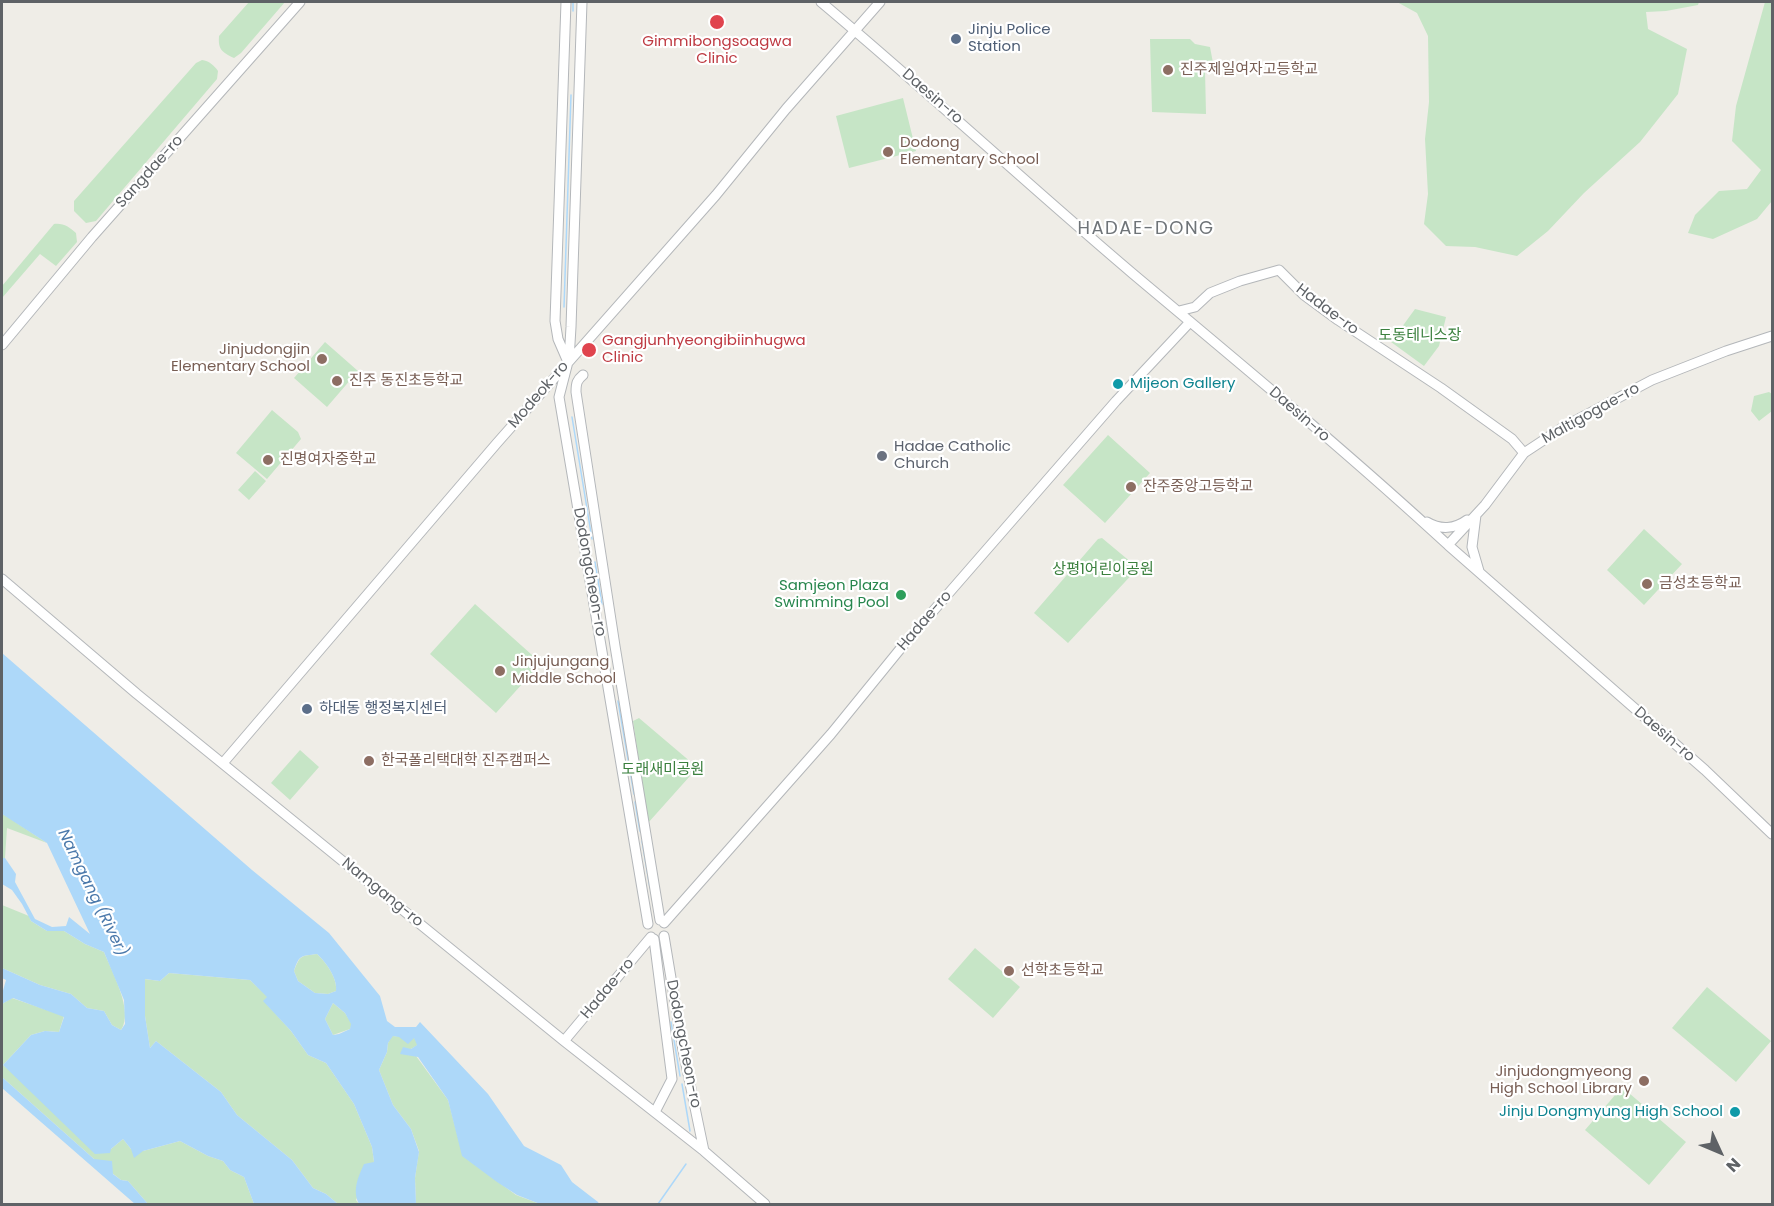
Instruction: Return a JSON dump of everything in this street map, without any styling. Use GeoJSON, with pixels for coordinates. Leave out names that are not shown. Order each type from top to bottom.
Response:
{"type":"FeatureCollection","features":[{"type":"Feature","properties":{"kind":"street","name":"Sangdae-ro"},"geometry":{"type":"LineString","coordinates":[[2,345],[92,237],[300,2]]}},
{"type":"Feature","properties":{"kind":"street"},"geometry":{"type":"LineString","coordinates":[[566,2],[555,322],[558,339],[568,362]]}},
{"type":"Feature","properties":{"kind":"street","name":"Dodongcheon-ro"},"geometry":{"type":"LineString","coordinates":[[582,2],[571,327],[568,362],[559,397],[648,924]]}},
{"type":"Feature","properties":{"kind":"street","name":"Daesin-ro"},"geometry":{"type":"LineString","coordinates":[[820,2],[1416,515],[1773,834]]}},
{"type":"Feature","properties":{"kind":"street","name":"Modeok-ro"},"geometry":{"type":"LineString","coordinates":[[223,763],[568,362],[709,204],[786,109],[880,2]]}},
{"type":"Feature","properties":{"kind":"street"},"geometry":{"type":"LineString","coordinates":[[564,51],[574,58],[581,54]]}},
{"type":"Feature","properties":{"kind":"street"},"geometry":{"type":"LineString","coordinates":[[563,96],[570,90],[579,96]]}},
{"type":"Feature","properties":{"kind":"street","name":"Hadae-ro"},"geometry":{"type":"LineString","coordinates":[[1179,311],[1195,307],[1210,293],[1240,281],[1279,270],[1304,295],[1494,426],[1512,439],[1524,453]]}},
{"type":"Feature","properties":{"kind":"street"},"geometry":{"type":"LineString","coordinates":[[555,322],[565,329],[571,327]]}},
{"type":"Feature","properties":{"kind":"street","name":"Hadae-ro"},"geometry":{"type":"LineString","coordinates":[[662,922],[831,734],[901,648],[1116,401],[1190,322]]}},
{"type":"Feature","properties":{"kind":"street","name":"Maltigogae-ro"},"geometry":{"type":"LineString","coordinates":[[1448,545],[1524,453],[1566,426],[1652,380],[1726,351],[1773,336]]}},
{"type":"Feature","properties":{"kind":"street"},"geometry":{"type":"LineString","coordinates":[[559,397],[568,389],[576,392],[576,383],[583,375]]}},
{"type":"Feature","properties":{"kind":"street","name":"Dodongcheon-ro"},"geometry":{"type":"LineString","coordinates":[[576,392],[620,676],[662,922]]}},
{"type":"Feature","properties":{"kind":"street"},"geometry":{"type":"LineString","coordinates":[[1416,515],[1434,526],[1446,528],[1460,525],[1476,513]]}},
{"type":"Feature","properties":{"kind":"street"},"geometry":{"type":"LineString","coordinates":[[1476,513],[1472,547],[1479,571]]}},
{"type":"Feature","properties":{"kind":"street","name":"Namgang-ro"},"geometry":{"type":"LineString","coordinates":[[2,579],[137,694],[564,1041],[704,1151],[765,1204]]}},
{"type":"Feature","properties":{"kind":"street"},"geometry":{"type":"LineString","coordinates":[[607,680],[614,673],[620,676]]}},
{"type":"Feature","properties":{"kind":"street"},"geometry":{"type":"LineString","coordinates":[[626,794],[634,799],[639,791]]}},
{"type":"Feature","properties":{"kind":"street"},"geometry":{"type":"LineString","coordinates":[[654,920],[662,922],[666,931],[656,938],[647,933],[648,924],[654,920]]}},
{"type":"Feature","properties":{"kind":"street","name":"Dodongcheon-ro"},"geometry":{"type":"LineString","coordinates":[[656,938],[704,1151]]}},
{"type":"Feature","properties":{"kind":"street","name":"Dodongcheon-ro"},"geometry":{"type":"LineString","coordinates":[[655,1112],[672,1083],[656,938]]}},
{"type":"Feature","properties":{"kind":"street","name":"Hadae-ro"},"geometry":{"type":"LineString","coordinates":[[564,1041],[656,938]]}},
{"type":"Feature","properties":{"kind":"street"},"geometry":{"type":"LineString","coordinates":[[672,1072],[679,1080],[684,1078],[687,1071]]}},
{"type":"Feature","properties":{"kind":"green space"},"geometry":{"type":"Polygon","coordinates":[[[249,2],[285,2],[241,53],[234,58],[222,50],[219,36],[249,2]]]}},
{"type":"Feature","properties":{"kind":"green space"},"geometry":{"type":"Polygon","coordinates":[[[1397,2],[1699,2],[1698,5],[1646,12],[1648,29],[1687,49],[1678,94],[1640,142],[1584,193],[1548,231],[1517,256],[1475,247],[1446,246],[1424,224],[1428,194],[1425,139],[1429,102],[1428,36],[1417,13],[1397,2]]]}},
{"type":"Feature","properties":{"kind":"green space"},"geometry":{"type":"Polygon","coordinates":[[[1765,2],[1772,2],[1772,201],[1757,219],[1713,239],[1688,233],[1695,215],[1719,191],[1747,189],[1761,170],[1732,141],[1736,106],[1765,2]]]}},
{"type":"Feature","properties":{"kind":"green space"},"geometry":{"type":"Polygon","coordinates":[[[1150,39],[1190,39],[1195,44],[1210,47],[1213,63],[1205,70],[1206,114],[1152,112],[1150,39]]]}},
{"type":"Feature","properties":{"kind":"green space"},"geometry":{"type":"Polygon","coordinates":[[[202,60],[209,62],[218,71],[217,79],[96,221],[86,223],[74,211],[74,201],[196,63],[202,60]]]}},
{"type":"Feature","properties":{"kind":"green space"},"geometry":{"type":"Polygon","coordinates":[[[903,98],[916,151],[849,168],[836,116],[903,98]]]}},
{"type":"Feature","properties":{"kind":"green space"},"geometry":{"type":"Polygon","coordinates":[[[54,224],[64,225],[71,229],[76,233],[77,242],[56,266],[40,254],[2,298],[2,286],[54,224]]]}},
{"type":"Feature","properties":{"kind":"green space","name":"도동테니스장"},"geometry":{"type":"Polygon","coordinates":[[[1415,309],[1446,317],[1439,346],[1424,366],[1391,342],[1415,309]]]}},
{"type":"Feature","properties":{"kind":"green space"},"geometry":{"type":"Polygon","coordinates":[[[325,342],[358,371],[327,407],[294,378],[325,342]]]}},
{"type":"Feature","properties":{"kind":"green space"},"geometry":{"type":"Polygon","coordinates":[[[1769,392],[1772,394],[1772,411],[1759,421],[1751,411],[1754,396],[1769,392]]]}},
{"type":"Feature","properties":{"kind":"green space"},"geometry":{"type":"Polygon","coordinates":[[[272,410],[298,432],[301,439],[267,479],[236,453],[272,410]]]}},
{"type":"Feature","properties":{"kind":"green space"},"geometry":{"type":"Polygon","coordinates":[[[1108,435],[1150,473],[1105,523],[1063,485],[1108,435]]]}},
{"type":"Feature","properties":{"kind":"green space"},"geometry":{"type":"Polygon","coordinates":[[[255,471],[266,481],[249,500],[238,490],[255,471]]]}},
{"type":"Feature","properties":{"kind":"green space"},"geometry":{"type":"Polygon","coordinates":[[[1644,529],[1682,564],[1644,605],[1607,570],[1644,529]]]}},
{"type":"Feature","properties":{"kind":"green space","name":"상평1어린이공원"},"geometry":{"type":"Polygon","coordinates":[[[1102,538],[1138,568],[1068,643],[1034,613],[1098,539],[1102,538]]]}},
{"type":"Feature","properties":{"kind":"green space"},"geometry":{"type":"Polygon","coordinates":[[[475,604],[541,663],[496,713],[430,654],[475,604]]]}},
{"type":"Feature","properties":{"kind":"green space","name":"도래새미공원"},"geometry":{"type":"Polygon","coordinates":[[[639,718],[692,763],[690,776],[648,823],[633,721],[639,718]]]}},
{"type":"Feature","properties":{"kind":"green space"},"geometry":{"type":"Polygon","coordinates":[[[300,750],[319,767],[290,800],[271,783],[300,750]]]}},
{"type":"Feature","properties":{"kind":"green space"},"geometry":{"type":"Polygon","coordinates":[[[2,814],[47,843],[7,828],[5,858],[2,858],[2,814]]]}},
{"type":"Feature","properties":{"kind":"green space"},"geometry":{"type":"Polygon","coordinates":[[[2,905],[29,916],[31,921],[47,931],[64,931],[104,952],[123,1002],[125,1013],[121,1030],[112,1025],[104,1011],[87,1008],[71,994],[40,985],[2,968],[2,905]]]}},
{"type":"Feature","properties":{"kind":"green space"},"geometry":{"type":"Polygon","coordinates":[[[975,948],[1020,987],[993,1018],[948,979],[975,948]]]}},
{"type":"Feature","properties":{"kind":"green space"},"geometry":{"type":"Polygon","coordinates":[[[317,954],[331,971],[336,991],[328,994],[315,993],[298,981],[294,971],[300,959],[317,954]]]}},
{"type":"Feature","properties":{"kind":"green space"},"geometry":{"type":"Polygon","coordinates":[[[169,973],[250,980],[268,997],[264,1001],[291,1031],[308,1055],[326,1063],[354,1104],[372,1147],[374,1162],[356,1200],[359,1204],[338,1204],[326,1194],[313,1188],[292,1160],[237,1115],[221,1092],[156,1041],[150,1048],[145,1016],[144,979],[160,981],[169,973]]]}},
{"type":"Feature","properties":{"kind":"green space"},"geometry":{"type":"Polygon","coordinates":[[[1707,987],[1771,1041],[1736,1082],[1672,1028],[1707,987]]]}},
{"type":"Feature","properties":{"kind":"green space"},"geometry":{"type":"Polygon","coordinates":[[[12,998],[64,1016],[59,1032],[45,1031],[31,1035],[3,1065],[111,1149],[123,1139],[131,1149],[143,1151],[180,1141],[223,1161],[230,1170],[244,1177],[254,1204],[148,1204],[128,1181],[121,1180],[94,1159],[2,1077],[2,1004],[12,998]]]}},
{"type":"Feature","properties":{"kind":"green space"},"geometry":{"type":"Polygon","coordinates":[[[333,1003],[345,1013],[352,1024],[350,1029],[333,1035],[325,1019],[333,1003]]]}},
{"type":"Feature","properties":{"kind":"green space"},"geometry":{"type":"Polygon","coordinates":[[[392,1036],[414,1037],[418,1045],[411,1049],[448,1100],[463,1156],[516,1195],[540,1204],[416,1204],[415,1178],[419,1151],[411,1129],[393,1105],[379,1070],[392,1036]]]}},
{"type":"Feature","properties":{"kind":"green space"},"geometry":{"type":"Polygon","coordinates":[[[1622,1087],[1686,1142],[1649,1185],[1585,1130],[1622,1087]]]}},
{"type":"Feature","properties":{"kind":"water","name":"Namgang (River)"},"geometry":{"type":"Polygon","coordinates":[[[2,653],[252,870],[329,933],[380,996],[387,1021],[395,1027],[416,1027],[420,1022],[488,1094],[524,1146],[561,1165],[572,1182],[599,1204],[540,1204],[517,1195],[462,1156],[448,1100],[418,1057],[400,1054],[403,1047],[411,1049],[417,1045],[414,1038],[408,1044],[399,1037],[393,1036],[388,1043],[387,1052],[379,1070],[393,1105],[411,1129],[419,1152],[415,1178],[416,1204],[359,1204],[356,1189],[360,1174],[364,1164],[374,1162],[372,1147],[354,1104],[326,1063],[308,1055],[291,1031],[263,1001],[267,997],[250,980],[169,973],[160,981],[145,979],[145,1016],[150,1048],[156,1041],[221,1092],[237,1115],[292,1160],[313,1188],[326,1194],[338,1204],[254,1204],[244,1177],[230,1170],[223,1161],[180,1141],[143,1151],[134,1158],[131,1149],[123,1139],[111,1149],[110,1153],[95,1154],[3,1065],[31,1035],[45,1031],[59,1032],[64,1017],[13,998],[2,1004],[6,980],[2,978],[2,968],[40,985],[71,994],[87,1008],[104,1011],[112,1025],[121,1030],[125,1024],[124,1000],[104,952],[64,931],[47,931],[31,921],[12,890],[2,884],[2,858],[5,858],[16,874],[15,882],[35,919],[52,927],[66,926],[69,917],[90,934],[47,843],[2,814],[2,653]],[[317,954],[299,959],[294,971],[298,981],[315,993],[328,994],[336,991],[331,971],[317,954]],[[333,1003],[325,1019],[333,1035],[350,1029],[351,1024],[345,1013],[333,1003]]]}},
{"type":"Feature","properties":{"kind":"water"},"geometry":{"type":"Polygon","coordinates":[[[2,1077],[94,1159],[112,1161],[113,1174],[121,1180],[128,1181],[148,1204],[135,1204],[2,1088],[2,1077]]]}},
{"type":"Feature","properties":{"kind":"waterway"},"geometry":{"type":"LineString","coordinates":[[573,2],[573,11]]}},
{"type":"Feature","properties":{"kind":"waterway"},"geometry":{"type":"LineString","coordinates":[[564,307],[571,95]]}},
{"type":"Feature","properties":{"kind":"waterway"},"geometry":{"type":"LineString","coordinates":[[572,417],[592,539]]}},
{"type":"Feature","properties":{"kind":"waterway"},"geometry":{"type":"LineString","coordinates":[[595,562],[602,604]]}},
{"type":"Feature","properties":{"kind":"waterway"},"geometry":{"type":"LineString","coordinates":[[618,701],[634,794]]}},
{"type":"Feature","properties":{"kind":"waterway"},"geometry":{"type":"LineString","coordinates":[[635,802],[640,831]]}},
{"type":"Feature","properties":{"kind":"waterway"},"geometry":{"type":"LineString","coordinates":[[642,841],[650,888]]}},
{"type":"Feature","properties":{"kind":"waterway"},"geometry":{"type":"LineString","coordinates":[[671,1022],[680,1076]]}},
{"type":"Feature","properties":{"kind":"waterway"},"geometry":{"type":"LineString","coordinates":[[682,1084],[690,1131]]}},
{"type":"Feature","properties":{"kind":"waterway"},"geometry":{"type":"LineString","coordinates":[[658,1204],[686,1164]]}},
{"type":"Feature","properties":{"kind":"place","name":"Gimmibongsoagwa Clinic"},"geometry":{"type":"Point","coordinates":[717,22]}},
{"type":"Feature","properties":{"kind":"place","name":"Jinju Police Station"},"geometry":{"type":"Point","coordinates":[956,39]}},
{"type":"Feature","properties":{"kind":"place","name":"진주제일여자고등학교"},"geometry":{"type":"Point","coordinates":[1168,70]}},
{"type":"Feature","properties":{"kind":"place","name":"Dodong Elementary School"},"geometry":{"type":"Point","coordinates":[888,152]}},
{"type":"Feature","properties":{"kind":"place","name":"Gangjunhyeongibiinhugwa Clinic"},"geometry":{"type":"Point","coordinates":[589,350]}},
{"type":"Feature","properties":{"kind":"place","name":"Jinjudongjin Elementary School"},"geometry":{"type":"Point","coordinates":[322,359]}},
{"type":"Feature","properties":{"kind":"place","name":"진주 동진초등학교"},"geometry":{"type":"Point","coordinates":[337,381]}},
{"type":"Feature","properties":{"kind":"place","name":"Mijeon Gallery"},"geometry":{"type":"Point","coordinates":[1118,384]}},
{"type":"Feature","properties":{"kind":"place","name":"Hadae Catholic Church"},"geometry":{"type":"Point","coordinates":[882,456]}},
{"type":"Feature","properties":{"kind":"place","name":"진명여자중학교"},"geometry":{"type":"Point","coordinates":[268,460]}},
{"type":"Feature","properties":{"kind":"place","name":"잔주중앙고등학교"},"geometry":{"type":"Point","coordinates":[1131,487]}},
{"type":"Feature","properties":{"kind":"place","name":"금성초등학교"},"geometry":{"type":"Point","coordinates":[1647,584]}},
{"type":"Feature","properties":{"kind":"place","name":"Samjeon Plaza Swimming Pool"},"geometry":{"type":"Point","coordinates":[901,595]}},
{"type":"Feature","properties":{"kind":"place","name":"Jinjujungang Middle School"},"geometry":{"type":"Point","coordinates":[500,671]}},
{"type":"Feature","properties":{"kind":"place","name":"하대동 행정복지센터"},"geometry":{"type":"Point","coordinates":[307,709]}},
{"type":"Feature","properties":{"kind":"place","name":"한국폴리택대학 진주캠퍼스"},"geometry":{"type":"Point","coordinates":[369,761]}},
{"type":"Feature","properties":{"kind":"place","name":"선학초등학교"},"geometry":{"type":"Point","coordinates":[1009,971]}},
{"type":"Feature","properties":{"kind":"place","name":"Jinjudongmyeong High School Library"},"geometry":{"type":"Point","coordinates":[1644,1081]}},
{"type":"Feature","properties":{"kind":"place","name":"Jinju Dongmyung High School"},"geometry":{"type":"Point","coordinates":[1735,1112]}},
{"type":"Feature","properties":{"kind":"district","name":"HADAE-DONG"},"geometry":{"type":"Point","coordinates":[1146,229]}}]}
